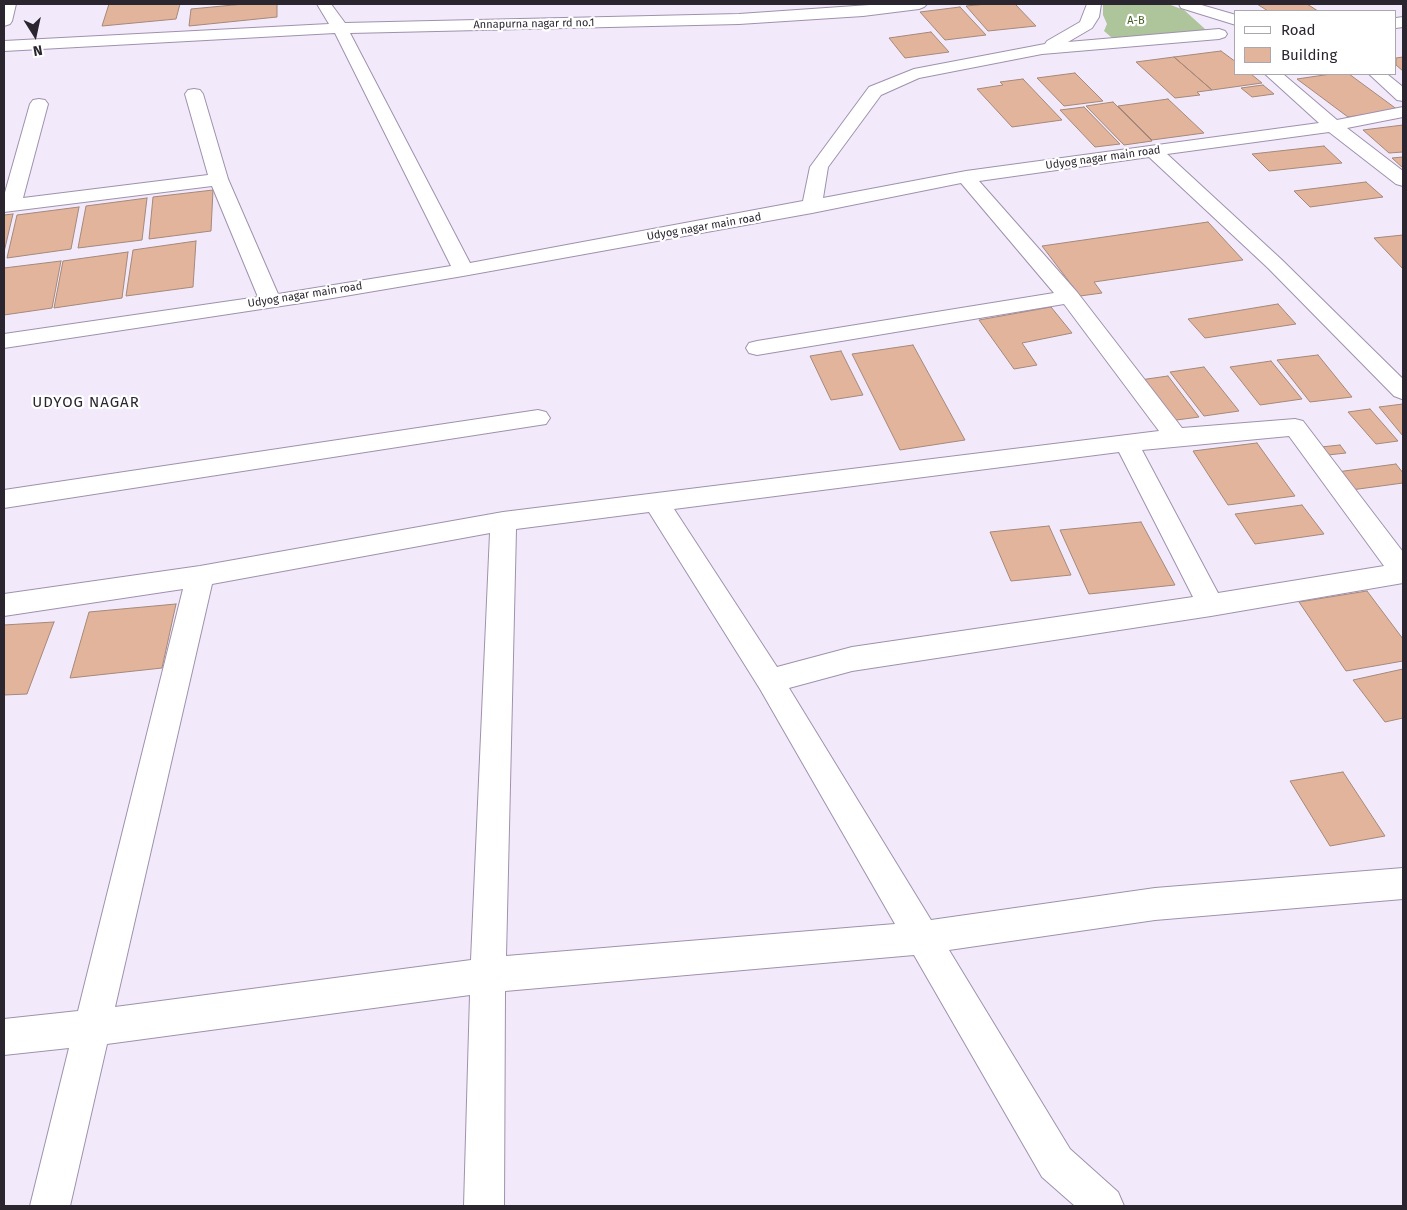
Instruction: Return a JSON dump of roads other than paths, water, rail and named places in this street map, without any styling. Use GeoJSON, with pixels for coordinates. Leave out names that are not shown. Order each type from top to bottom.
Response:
{"type":"FeatureCollection","features":[{"type":"Feature","properties":{"kind":"street"},"geometry":{"type":"LineString","coordinates":[[4,21],[8,4]]}},
{"type":"Feature","properties":{"kind":"street"},"geometry":{"type":"LineString","coordinates":[[324,4],[340,28],[464,270]]}},
{"type":"Feature","properties":{"kind":"street"},"geometry":{"type":"LineString","coordinates":[[725,4],[739,19]]}},
{"type":"Feature","properties":{"kind":"street","name":"Annapurna nagar rd no.1"},"geometry":{"type":"LineString","coordinates":[[4,46],[340,28],[739,19],[919,4]]}},
{"type":"Feature","properties":{"kind":"street"},"geometry":{"type":"LineString","coordinates":[[1042,49],[1066,38],[1086,25],[1091,17],[1094,4]]}},
{"type":"Feature","properties":{"kind":"street"},"geometry":{"type":"LineString","coordinates":[[1185,4],[1228,37]]}},
{"type":"Feature","properties":{"kind":"street"},"geometry":{"type":"LineString","coordinates":[[1185,4],[1234,19]]}},
{"type":"Feature","properties":{"kind":"street"},"geometry":{"type":"LineString","coordinates":[[562,10],[574,23]]}},
{"type":"Feature","properties":{"kind":"street"},"geometry":{"type":"LineString","coordinates":[[812,207],[818,168],[875,91],[914,74],[1042,49],[1228,37]]}},
{"type":"Feature","properties":{"kind":"street"},"geometry":{"type":"LineString","coordinates":[[1275,75],[1333,126],[1403,180]]}},
{"type":"Feature","properties":{"kind":"street"},"geometry":{"type":"LineString","coordinates":[[1378,75],[1403,96]]}},
{"type":"Feature","properties":{"kind":"street"},"geometry":{"type":"LineString","coordinates":[[194,94],[218,179],[270,301]]}},
{"type":"Feature","properties":{"kind":"street"},"geometry":{"type":"LineString","coordinates":[[39,104],[8,205],[218,179]]}},
{"type":"Feature","properties":{"kind":"street","name":"Udyog nagar main road"},"geometry":{"type":"LineString","coordinates":[[4,341],[464,270],[966,177],[1333,126],[1403,112]]}},
{"type":"Feature","properties":{"kind":"street"},"geometry":{"type":"LineString","coordinates":[[1154,151],[1275,264],[1402,391]]}},
{"type":"Feature","properties":{"kind":"street"},"geometry":{"type":"LineString","coordinates":[[966,177],[1069,297],[1176,437]]}},
{"type":"Feature","properties":{"kind":"street"},"geometry":{"type":"LineString","coordinates":[[757,348],[1069,297]]}},
{"type":"Feature","properties":{"kind":"street"},"geometry":{"type":"LineString","coordinates":[[4,499],[334,447],[538,418]]}},
{"type":"Feature","properties":{"kind":"street"},"geometry":{"type":"LineString","coordinates":[[4,605],[200,576],[503,521],[1176,437],[1295,427],[1403,572],[1211,605],[852,659],[770,681]]}},
{"type":"Feature","properties":{"kind":"street"},"geometry":{"type":"LineString","coordinates":[[1127,444],[1211,605]]}},
{"type":"Feature","properties":{"kind":"street"},"geometry":{"type":"LineString","coordinates":[[656,502],[770,681],[1056,1164],[1104,1206]]}},
{"type":"Feature","properties":{"kind":"street"},"geometry":{"type":"LineString","coordinates":[[484,1206],[488,975],[503,521]]}},
{"type":"Feature","properties":{"kind":"street"},"geometry":{"type":"LineString","coordinates":[[50,1206],[200,576]]}},
{"type":"Feature","properties":{"kind":"street"},"geometry":{"type":"LineString","coordinates":[[4,1037],[92,1028],[488,975],[921,938],[1155,904],[1403,883]]}},
{"type":"Feature","properties":{"kind":"district","name":"UDYOG NAGAR"},"geometry":{"type":"Point","coordinates":[86,403]}},
{"type":"Feature","properties":{"kind":"park label","name":"A-B"},"geometry":{"type":"Point","coordinates":[1136,21]}}]}
